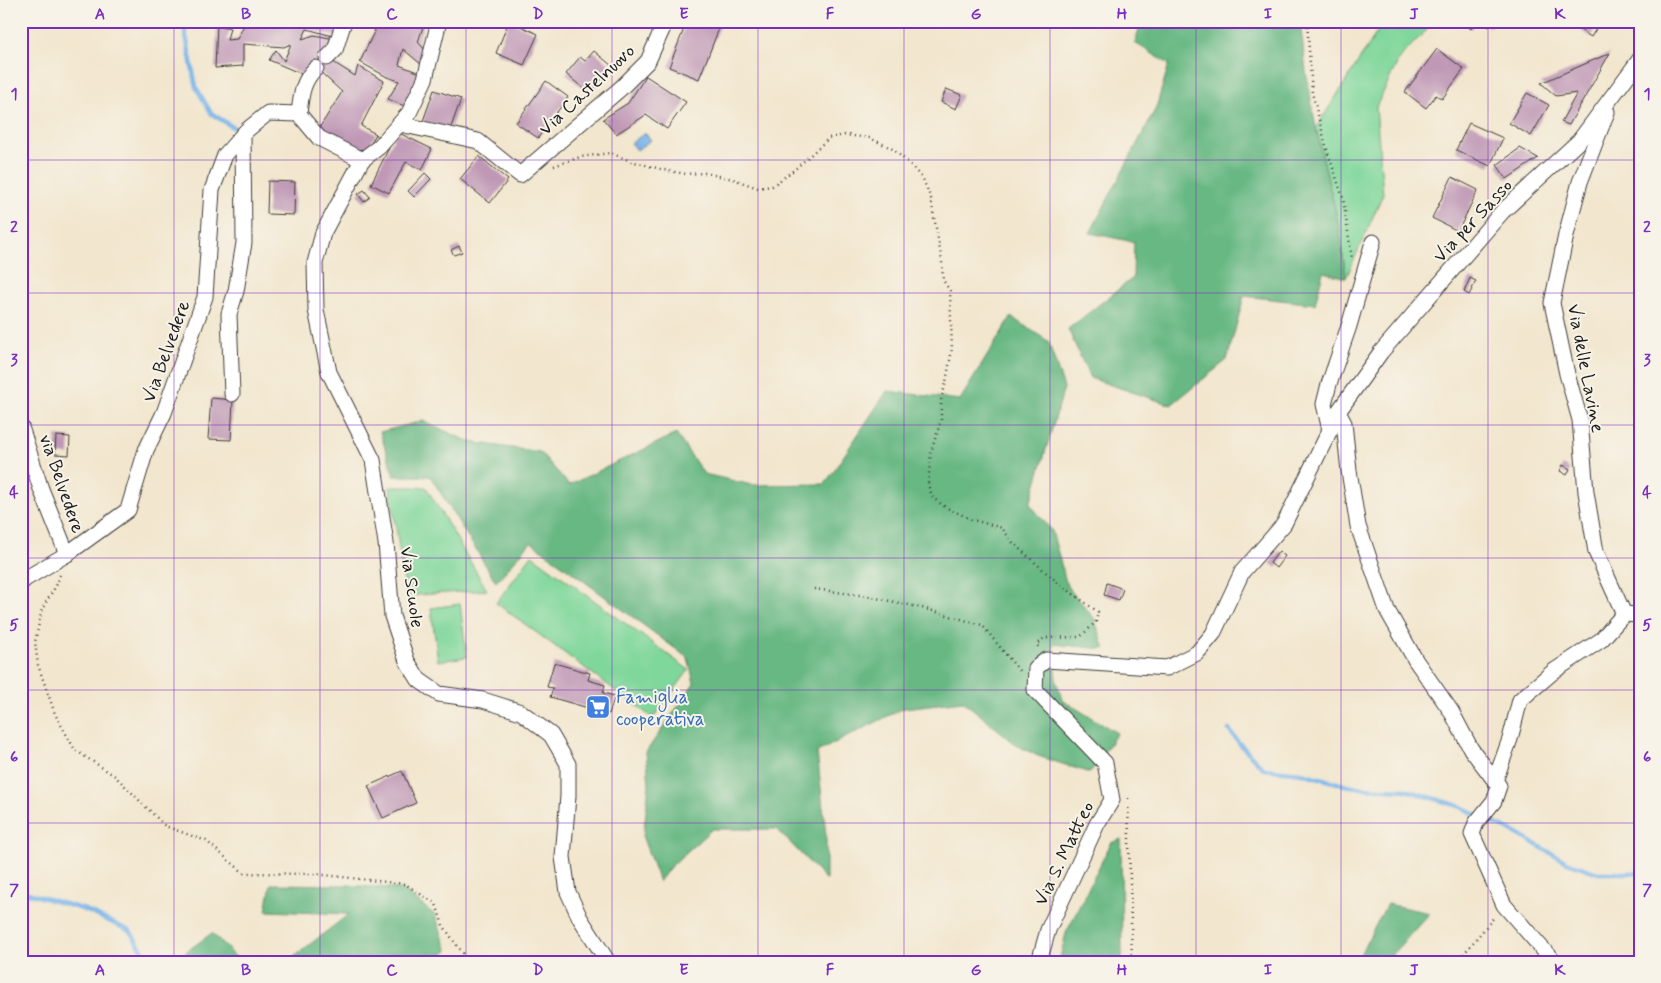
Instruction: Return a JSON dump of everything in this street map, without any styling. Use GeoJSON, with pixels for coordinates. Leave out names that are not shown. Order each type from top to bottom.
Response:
{"type":"FeatureCollection","features":[{"type":"Feature","properties":{"kind":"street"},"geometry":{"type":"LineString","coordinates":[[344,21],[335,50],[311,73],[301,91],[299,114],[319,138],[362,160],[379,147],[410,113],[425,79],[439,21]]}},
{"type":"Feature","properties":{"kind":"street","name":"Via Castelnuovo"},"geometry":{"type":"LineString","coordinates":[[400,124],[478,141],[520,176],[621,88],[648,61],[666,21]]}},
{"type":"Feature","properties":{"kind":"street","name":"Via per Sasso"},"geometry":{"type":"LineString","coordinates":[[1338,412],[1381,352],[1502,212],[1579,141],[1640,59]]}},
{"type":"Feature","properties":{"kind":"street","name":"Via delle Lavine"},"geometry":{"type":"LineString","coordinates":[[1618,87],[1580,182],[1566,235],[1552,304],[1567,374],[1580,420],[1586,492],[1596,552],[1624,614]]}},
{"type":"Feature","properties":{"kind":"street","name":"Via Belvedere"},"geometry":{"type":"LineString","coordinates":[[21,583],[67,554],[128,510],[146,450],[164,413],[205,298],[212,190],[225,155],[243,134],[268,113],[299,114]]}},
{"type":"Feature","properties":{"kind":"street"},"geometry":{"type":"LineString","coordinates":[[232,394],[229,314],[236,291],[244,243],[243,134]]}},
{"type":"Feature","properties":{"kind":"street","name":"Via Scuole"},"geometry":{"type":"LineString","coordinates":[[362,160],[323,233],[316,263],[316,310],[329,372],[372,460],[386,543],[392,616],[407,661],[419,680],[439,694],[483,700],[521,712],[551,736],[568,764],[568,796],[563,857],[568,892],[580,918],[608,962]]}},
{"type":"Feature","properties":{"kind":"street"},"geometry":{"type":"LineString","coordinates":[[1330,430],[1324,404],[1328,384],[1349,326],[1373,242]]}},
{"type":"Feature","properties":{"kind":"street"},"geometry":{"type":"LineString","coordinates":[[1034,690],[1036,668],[1046,660],[1167,668],[1197,654],[1213,634],[1242,572],[1284,524],[1338,412]]}},
{"type":"Feature","properties":{"kind":"street"},"geometry":{"type":"LineString","coordinates":[[1338,412],[1344,423],[1349,471],[1358,526],[1388,610],[1416,661],[1451,711],[1471,749],[1499,786],[1494,801],[1476,823],[1472,834],[1504,905],[1554,962]]}},
{"type":"Feature","properties":{"kind":"street","name":"via Belvedere"},"geometry":{"type":"LineString","coordinates":[[21,427],[67,554]]}},
{"type":"Feature","properties":{"kind":"street"},"geometry":{"type":"LineString","coordinates":[[1495,781],[1510,739],[1520,700],[1554,671],[1601,640],[1624,614],[1640,615]]}},
{"type":"Feature","properties":{"kind":"street","name":"Via S. Matteo"},"geometry":{"type":"LineString","coordinates":[[1034,690],[1105,763],[1112,800],[1097,824],[1048,930],[1039,962]]}},
{"type":"Feature","properties":{"kind":"path"},"geometry":{"type":"LineString","coordinates":[[1307,21],[1312,93],[1328,153],[1343,198],[1352,260]]}},
{"type":"Feature","properties":{"kind":"path"},"geometry":{"type":"LineString","coordinates":[[551,167],[580,157],[610,153],[664,170],[686,174],[705,173],[733,179],[758,188],[772,186],[794,170],[828,138],[845,135],[870,138],[891,148],[909,163],[923,179],[931,199],[942,262],[943,280],[950,291],[952,349],[941,400],[940,420],[931,452],[928,485],[933,498],[945,507],[973,520],[1002,528],[1014,544],[1057,582],[1098,612],[1096,622],[1080,637],[1044,638],[1037,644],[1046,660]]}},
{"type":"Feature","properties":{"kind":"path"},"geometry":{"type":"LineString","coordinates":[[67,554],[57,584],[42,609],[35,642],[38,665],[55,714],[75,750],[115,776],[166,826],[206,841],[244,873],[315,874],[405,884],[436,904],[443,924],[470,962]]}},
{"type":"Feature","properties":{"kind":"path"},"geometry":{"type":"LineString","coordinates":[[814,589],[867,596],[922,608],[982,625],[1034,690]]}},
{"type":"Feature","properties":{"kind":"path"},"geometry":{"type":"LineString","coordinates":[[1126,792],[1128,800],[1132,962]]}},
{"type":"Feature","properties":{"kind":"path"},"geometry":{"type":"LineString","coordinates":[[1456,962],[1504,905]]}},
{"type":"Feature","properties":{"kind":"green space"},"geometry":{"type":"Polygon","coordinates":[[[1141,21],[1300,21],[1306,72],[1316,128],[1339,227],[1346,278],[1323,272],[1315,304],[1244,296],[1227,360],[1171,405],[1090,378],[1068,329],[1133,278],[1134,242],[1090,233],[1156,108],[1169,64],[1135,43],[1141,21]]]}},
{"type":"Feature","properties":{"kind":"green space"},"geometry":{"type":"Polygon","coordinates":[[[1384,21],[1436,21],[1400,57],[1376,107],[1383,194],[1346,278],[1339,227],[1316,128],[1384,21]]]}},
{"type":"Feature","properties":{"kind":"green space"},"geometry":{"type":"Polygon","coordinates":[[[1011,317],[1048,341],[1064,388],[1030,504],[1052,531],[1067,586],[1094,618],[1105,649],[1053,644],[1056,679],[1062,700],[1117,733],[1090,773],[1038,756],[1018,746],[963,701],[904,708],[817,752],[826,835],[826,880],[777,829],[712,829],[670,867],[659,882],[643,838],[649,784],[646,752],[694,683],[688,658],[531,542],[496,582],[430,476],[394,476],[380,432],[423,421],[470,442],[540,452],[569,485],[676,434],[704,474],[752,485],[825,484],[887,391],[960,400],[1011,317]]]}},
{"type":"Feature","properties":{"kind":"green space"},"geometry":{"type":"Polygon","coordinates":[[[390,487],[426,487],[487,590],[406,596],[390,487]]]}},
{"type":"Feature","properties":{"kind":"green space"},"geometry":{"type":"Polygon","coordinates":[[[532,555],[689,670],[653,718],[496,603],[532,555]]]}},
{"type":"Feature","properties":{"kind":"green space"},"geometry":{"type":"Polygon","coordinates":[[[460,604],[467,657],[438,661],[431,608],[460,604]]]}},
{"type":"Feature","properties":{"kind":"green space"},"geometry":{"type":"Polygon","coordinates":[[[1121,839],[1122,962],[1059,962],[1066,933],[1111,843],[1121,839]]]}},
{"type":"Feature","properties":{"kind":"green space"},"geometry":{"type":"Polygon","coordinates":[[[271,884],[347,885],[402,889],[435,915],[448,951],[429,962],[287,962],[349,914],[266,911],[271,884]]]}},
{"type":"Feature","properties":{"kind":"green space"},"geometry":{"type":"Polygon","coordinates":[[[1387,904],[1430,913],[1385,962],[1356,962],[1387,904]]]}},
{"type":"Feature","properties":{"kind":"green space"},"geometry":{"type":"Polygon","coordinates":[[[212,933],[241,962],[172,962],[212,933]]]}},
{"type":"Feature","properties":{"kind":"water"},"geometry":{"type":"Polygon","coordinates":[[[645,133],[651,140],[637,150],[631,143],[645,133]]]}},
{"type":"Feature","properties":{"kind":"building"},"geometry":{"type":"Polygon","coordinates":[[[246,21],[330,21],[338,26],[336,37],[307,29],[302,39],[314,35],[335,39],[327,58],[355,76],[358,66],[384,81],[361,126],[376,134],[368,149],[354,150],[318,130],[342,92],[316,68],[304,75],[269,60],[276,50],[284,61],[291,44],[284,47],[243,44],[243,66],[215,68],[217,25],[230,28],[227,40],[237,39],[246,21]]]}},
{"type":"Feature","properties":{"kind":"building"},"geometry":{"type":"Polygon","coordinates":[[[379,21],[425,21],[418,42],[425,50],[422,65],[403,49],[399,65],[420,73],[409,108],[388,99],[399,81],[387,77],[360,62],[379,21]]]}},
{"type":"Feature","properties":{"kind":"building"},"geometry":{"type":"Polygon","coordinates":[[[509,21],[538,34],[524,65],[496,53],[509,21]]]}},
{"type":"Feature","properties":{"kind":"building"},"geometry":{"type":"Polygon","coordinates":[[[687,21],[722,21],[699,79],[669,67],[687,21]]]}},
{"type":"Feature","properties":{"kind":"building"},"geometry":{"type":"Polygon","coordinates":[[[1462,21],[1477,21],[1471,29],[1462,21]]]}},
{"type":"Feature","properties":{"kind":"building"},"geometry":{"type":"Polygon","coordinates":[[[1482,21],[1494,21],[1489,27],[1482,21]]]}},
{"type":"Feature","properties":{"kind":"building"},"geometry":{"type":"Polygon","coordinates":[[[1566,21],[1601,21],[1591,37],[1566,21]]]}},
{"type":"Feature","properties":{"kind":"building"},"geometry":{"type":"Polygon","coordinates":[[[1437,49],[1464,69],[1442,99],[1436,95],[1426,108],[1405,92],[1437,49]]]}},
{"type":"Feature","properties":{"kind":"building"},"geometry":{"type":"Polygon","coordinates":[[[594,51],[612,66],[590,94],[566,74],[580,57],[585,61],[594,51]]]}},
{"type":"Feature","properties":{"kind":"building"},"geometry":{"type":"Polygon","coordinates":[[[1610,53],[1569,125],[1561,122],[1577,93],[1556,96],[1541,83],[1610,53]]]}},
{"type":"Feature","properties":{"kind":"building"},"geometry":{"type":"Polygon","coordinates":[[[646,76],[686,102],[667,129],[646,115],[616,134],[603,119],[628,103],[646,76]]]}},
{"type":"Feature","properties":{"kind":"building"},"geometry":{"type":"Polygon","coordinates":[[[546,81],[568,97],[538,138],[516,123],[546,81]]]}},
{"type":"Feature","properties":{"kind":"building"},"geometry":{"type":"Polygon","coordinates":[[[946,89],[962,95],[956,109],[941,102],[946,89]]]}},
{"type":"Feature","properties":{"kind":"building"},"geometry":{"type":"Polygon","coordinates":[[[434,90],[461,99],[450,130],[423,121],[434,90]]]}},
{"type":"Feature","properties":{"kind":"building"},"geometry":{"type":"Polygon","coordinates":[[[1527,93],[1549,105],[1531,136],[1509,123],[1527,93]]]}},
{"type":"Feature","properties":{"kind":"building"},"geometry":{"type":"Polygon","coordinates":[[[1469,123],[1503,138],[1490,166],[1456,150],[1469,123]]]}},
{"type":"Feature","properties":{"kind":"building"},"geometry":{"type":"Polygon","coordinates":[[[397,132],[432,149],[422,170],[406,162],[389,193],[371,184],[397,132]]]}},
{"type":"Feature","properties":{"kind":"building"},"geometry":{"type":"Polygon","coordinates":[[[1520,148],[1538,158],[1507,179],[1497,165],[1520,148]]]}},
{"type":"Feature","properties":{"kind":"building"},"geometry":{"type":"Polygon","coordinates":[[[479,156],[508,180],[490,203],[460,179],[479,156]]]}},
{"type":"Feature","properties":{"kind":"building"},"geometry":{"type":"Polygon","coordinates":[[[425,173],[431,179],[414,197],[408,191],[425,173]]]}},
{"type":"Feature","properties":{"kind":"building"},"geometry":{"type":"Polygon","coordinates":[[[1452,177],[1478,190],[1458,231],[1432,218],[1452,177]]]}},
{"type":"Feature","properties":{"kind":"building"},"geometry":{"type":"Polygon","coordinates":[[[268,181],[295,182],[294,215],[267,214],[268,181]]]}},
{"type":"Feature","properties":{"kind":"building"},"geometry":{"type":"Polygon","coordinates":[[[364,190],[370,197],[364,202],[358,194],[364,190]]]}},
{"type":"Feature","properties":{"kind":"building"},"geometry":{"type":"Polygon","coordinates":[[[459,246],[462,252],[454,255],[451,250],[459,246]]]}},
{"type":"Feature","properties":{"kind":"building"},"geometry":{"type":"Polygon","coordinates":[[[1470,278],[1476,281],[1469,295],[1464,292],[1470,278]]]}},
{"type":"Feature","properties":{"kind":"building"},"geometry":{"type":"Polygon","coordinates":[[[211,398],[233,400],[231,440],[208,439],[211,398]]]}},
{"type":"Feature","properties":{"kind":"building"},"geometry":{"type":"Polygon","coordinates":[[[56,436],[70,437],[69,455],[55,454],[56,436]]]}},
{"type":"Feature","properties":{"kind":"building"},"geometry":{"type":"Polygon","coordinates":[[[1563,465],[1570,469],[1567,475],[1560,471],[1563,465]]]}},
{"type":"Feature","properties":{"kind":"building"},"geometry":{"type":"Polygon","coordinates":[[[1279,551],[1285,556],[1276,568],[1270,563],[1279,551]]]}},
{"type":"Feature","properties":{"kind":"building"},"geometry":{"type":"Polygon","coordinates":[[[1107,583],[1123,589],[1119,600],[1104,595],[1107,583]]]}},
{"type":"Feature","properties":{"kind":"building"},"geometry":{"type":"Polygon","coordinates":[[[554,663],[590,673],[588,680],[605,685],[603,693],[615,696],[609,714],[550,697],[553,688],[547,687],[554,663]]]}},
{"type":"Feature","properties":{"kind":"building"},"geometry":{"type":"Polygon","coordinates":[[[402,771],[416,803],[383,818],[368,786],[402,771]]]}},
{"type":"Feature","properties":{"kind":"waterway"},"geometry":{"type":"LineString","coordinates":[[183,21],[196,87],[211,113],[234,128]]}},
{"type":"Feature","properties":{"kind":"waterway"},"geometry":{"type":"LineString","coordinates":[[1229,730],[1264,769],[1302,773],[1344,785],[1363,788],[1406,790],[1459,806],[1512,831],[1567,862],[1598,873],[1640,873]]}},
{"type":"Feature","properties":{"kind":"waterway"},"geometry":{"type":"LineString","coordinates":[[21,891],[85,910],[130,931],[150,962]]}},
{"type":"Feature","properties":{"kind":"place","name":"Famiglia cooperativa"},"geometry":{"type":"Point","coordinates":[598,707]}}]}
